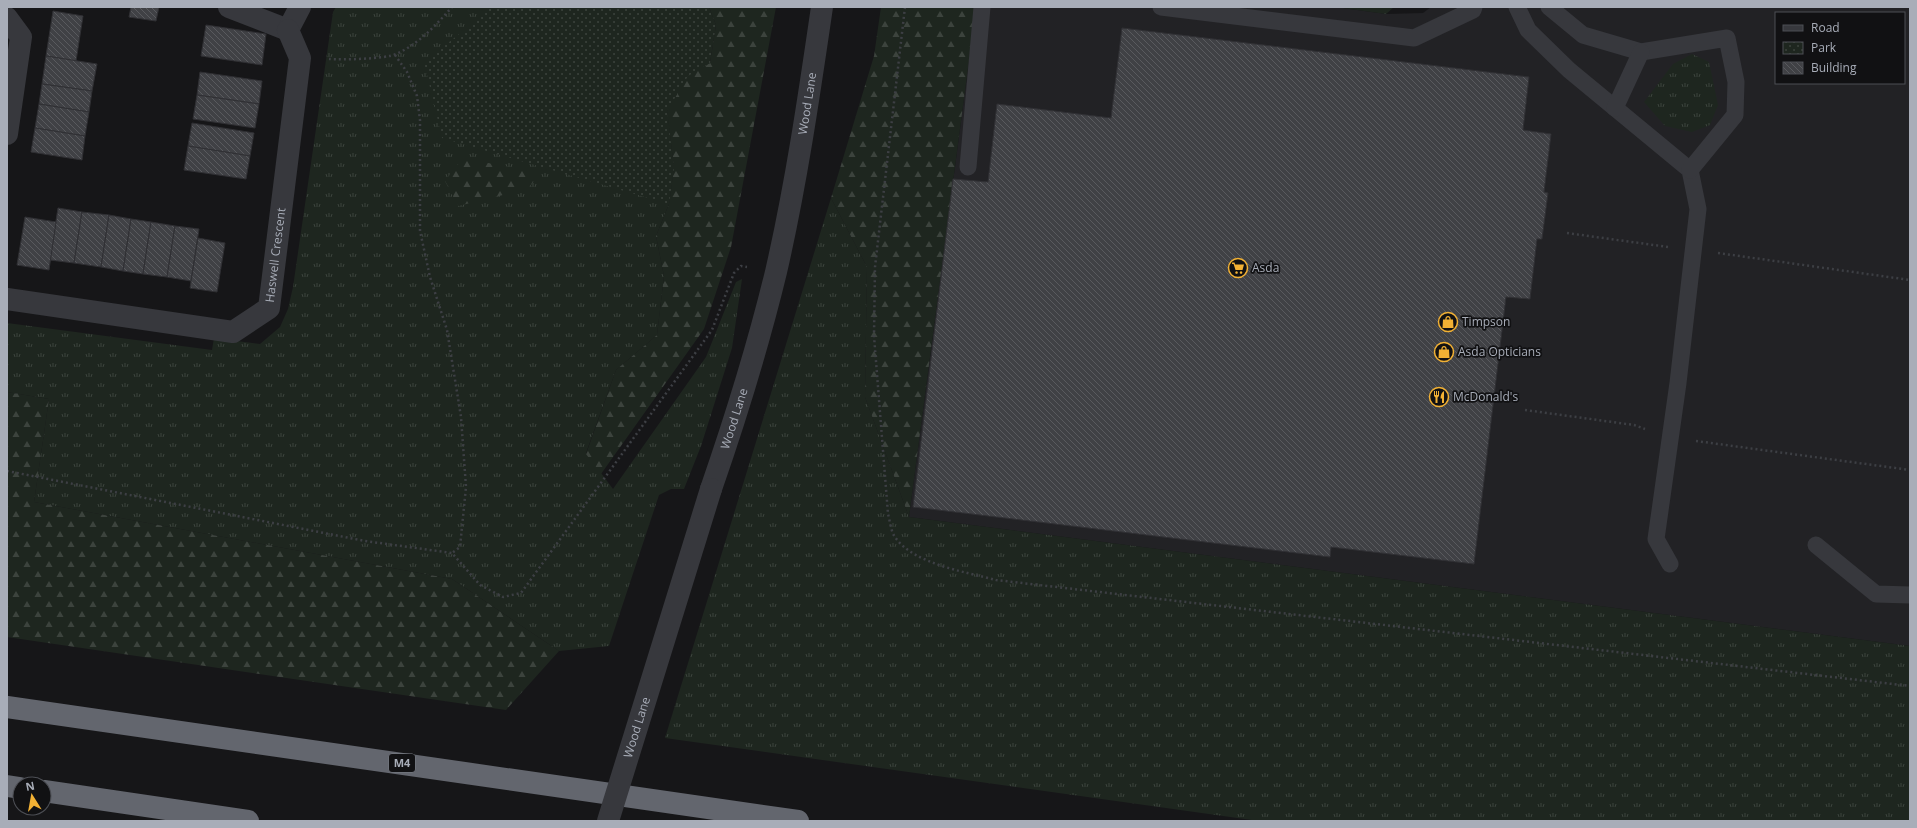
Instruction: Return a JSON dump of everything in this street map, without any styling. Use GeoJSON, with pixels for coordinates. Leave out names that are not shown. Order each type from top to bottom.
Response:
{"type":"FeatureCollection","features":[{"type":"Feature","properties":{"kind":"highway","name":"M4"},"geometry":{"type":"LineString","coordinates":[[7,707],[798,821]]}},
{"type":"Feature","properties":{"kind":"highway"},"geometry":{"type":"LineString","coordinates":[[52,792],[248,821]]}},
{"type":"Feature","properties":{"kind":"street"},"geometry":{"type":"LineString","coordinates":[[229,7],[288,30],[300,58]]}},
{"type":"Feature","properties":{"kind":"street"},"geometry":{"type":"LineString","coordinates":[[288,30],[300,7]]}},
{"type":"Feature","properties":{"kind":"street","name":"Wood Lane"},"geometry":{"type":"LineString","coordinates":[[608,821],[711,489],[745,389],[776,272],[798,168],[822,7]]}},
{"type":"Feature","properties":{"kind":"street"},"geometry":{"type":"LineString","coordinates":[[7,18],[21,37],[7,134]]}},
{"type":"Feature","properties":{"kind":"street","name":"Haswell Crescent"},"geometry":{"type":"LineString","coordinates":[[7,299],[233,332],[269,308],[300,58]]}},
{"type":"Feature","properties":{"kind":"lane"},"geometry":{"type":"LineString","coordinates":[[968,167],[982,7]]}},
{"type":"Feature","properties":{"kind":"lane"},"geometry":{"type":"LineString","coordinates":[[1161,7],[1414,38],[1472,10],[1474,7]]}},
{"type":"Feature","properties":{"kind":"lane"},"geometry":{"type":"LineString","coordinates":[[1517,7],[1528,30],[1569,70],[1690,170],[1698,208],[1656,539],[1670,564]]}},
{"type":"Feature","properties":{"kind":"lane"},"geometry":{"type":"LineString","coordinates":[[1549,7],[1583,35],[1641,52],[1727,38],[1736,82],[1735,115],[1690,170]]}},
{"type":"Feature","properties":{"kind":"lane"},"geometry":{"type":"LineString","coordinates":[[1615,108],[1641,52]]}},
{"type":"Feature","properties":{"kind":"lane"},"geometry":{"type":"LineString","coordinates":[[1816,545],[1876,594],[1910,595]]}},
{"type":"Feature","properties":{"kind":"path"},"geometry":{"type":"LineString","coordinates":[[300,58],[342,60],[395,55],[434,28],[452,7]]}},
{"type":"Feature","properties":{"kind":"path"},"geometry":{"type":"LineString","coordinates":[[905,7],[875,267],[874,336],[888,514],[895,537],[911,552],[940,565],[996,580],[1910,686]]}},
{"type":"Feature","properties":{"kind":"path"},"geometry":{"type":"LineString","coordinates":[[395,55],[407,72],[417,96],[420,120],[420,231],[430,277],[447,330],[461,417],[465,454],[466,487],[460,547],[452,553]]}},
{"type":"Feature","properties":{"kind":"path"},"geometry":{"type":"LineString","coordinates":[[1567,233],[1910,280]]}},
{"type":"Feature","properties":{"kind":"path"},"geometry":{"type":"LineString","coordinates":[[7,471],[365,541],[452,553],[480,585],[503,596],[521,592],[712,330],[734,273],[741,266],[776,272]]}},
{"type":"Feature","properties":{"kind":"path"},"geometry":{"type":"LineString","coordinates":[[1524,410],[1634,425],[1670,438],[1910,470]]}},
{"type":"Feature","properties":{"kind":"shaded area"},"geometry":{"type":"Polygon","coordinates":[[[976,7],[1336,7],[1386,14],[1423,13],[1431,7],[1910,7],[1910,646],[909,517],[976,7]]]}},
{"type":"Feature","properties":{"kind":"green space"},"geometry":{"type":"Polygon","coordinates":[[[336,7],[709,7],[710,63],[667,111],[674,168],[669,204],[656,236],[664,276],[657,335],[616,370],[586,453],[613,489],[706,357],[736,282],[742,279],[732,348],[701,446],[684,489],[671,489],[659,495],[609,646],[559,651],[452,579],[34,502],[49,399],[7,392],[7,323],[212,350],[214,338],[260,344],[280,327],[288,309],[293,287],[333,12],[336,7]]]}},
{"type":"Feature","properties":{"kind":"green space"},"geometry":{"type":"Polygon","coordinates":[[[487,7],[709,7],[716,25],[710,63],[688,76],[667,111],[674,168],[669,204],[442,138],[424,62],[483,15],[487,7]]]}},
{"type":"Feature","properties":{"kind":"green space"},"geometry":{"type":"Polygon","coordinates":[[[709,7],[776,7],[731,247],[704,329],[601,474],[586,454],[616,370],[657,335],[664,276],[656,236],[669,204],[674,168],[667,111],[688,76],[710,63],[716,25],[709,7]]]}},
{"type":"Feature","properties":{"kind":"green space"},"geometry":{"type":"Polygon","coordinates":[[[881,7],[976,7],[909,517],[865,397],[867,267],[831,198],[874,56],[881,7]]]}},
{"type":"Feature","properties":{"kind":"green space"},"geometry":{"type":"Polygon","coordinates":[[[1336,7],[1394,7],[1386,14],[1336,7]]]}},
{"type":"Feature","properties":{"kind":"green space"},"geometry":{"type":"Polygon","coordinates":[[[1692,54],[1709,62],[1718,105],[1710,125],[1692,132],[1665,126],[1644,102],[1673,64],[1692,54]]]}},
{"type":"Feature","properties":{"kind":"green space"},"geometry":{"type":"Polygon","coordinates":[[[463,158],[540,173],[528,189],[458,206],[445,181],[463,158]]]}},
{"type":"Feature","properties":{"kind":"green space"},"geometry":{"type":"Polygon","coordinates":[[[831,198],[867,267],[865,397],[909,517],[1910,646],[1910,821],[1259,821],[665,738],[831,198]]]}},
{"type":"Feature","properties":{"kind":"green space"},"geometry":{"type":"Polygon","coordinates":[[[7,392],[49,399],[34,502],[452,579],[559,651],[506,710],[7,637],[7,392]]]}},
{"type":"Feature","properties":{"kind":"building"},"geometry":{"type":"Polygon","coordinates":[[[131,7],[159,7],[156,21],[129,17],[131,7]]]}},
{"type":"Feature","properties":{"kind":"building"},"geometry":{"type":"Polygon","coordinates":[[[53,11],[83,16],[76,61],[46,56],[53,11]]]}},
{"type":"Feature","properties":{"kind":"building"},"geometry":{"type":"Polygon","coordinates":[[[206,25],[266,34],[262,65],[201,56],[206,25]]]}},
{"type":"Feature","properties":{"kind":"building","name":"Asda"},"geometry":{"type":"Polygon","coordinates":[[[1122,28],[1529,77],[1523,130],[1551,134],[1544,192],[1548,193],[1542,239],[1537,239],[1530,299],[1506,297],[1474,564],[1331,547],[1330,557],[913,507],[953,179],[988,182],[997,104],[1111,118],[1122,28]]]}},
{"type":"Feature","properties":{"kind":"building"},"geometry":{"type":"Polygon","coordinates":[[[46,56],[97,64],[92,91],[42,84],[46,56]]]}},
{"type":"Feature","properties":{"kind":"building"},"geometry":{"type":"Polygon","coordinates":[[[200,72],[262,81],[259,104],[197,95],[200,72]]]}},
{"type":"Feature","properties":{"kind":"building"},"geometry":{"type":"Polygon","coordinates":[[[42,84],[92,91],[89,112],[39,104],[42,84]]]}},
{"type":"Feature","properties":{"kind":"building"},"geometry":{"type":"Polygon","coordinates":[[[197,95],[259,104],[255,128],[193,119],[197,95]]]}},
{"type":"Feature","properties":{"kind":"building"},"geometry":{"type":"Polygon","coordinates":[[[39,104],[89,112],[85,136],[35,128],[39,104]]]}},
{"type":"Feature","properties":{"kind":"building"},"geometry":{"type":"Polygon","coordinates":[[[192,123],[254,133],[250,156],[188,146],[192,123]]]}},
{"type":"Feature","properties":{"kind":"building"},"geometry":{"type":"Polygon","coordinates":[[[35,128],[85,136],[82,160],[31,152],[35,128]]]}},
{"type":"Feature","properties":{"kind":"building"},"geometry":{"type":"Polygon","coordinates":[[[188,146],[250,156],[246,179],[184,170],[188,146]]]}},
{"type":"Feature","properties":{"kind":"building"},"geometry":{"type":"Polygon","coordinates":[[[58,208],[82,212],[74,263],[50,260],[58,208]]]}},
{"type":"Feature","properties":{"kind":"building"},"geometry":{"type":"Polygon","coordinates":[[[82,212],[109,215],[101,267],[74,263],[82,212]]]}},
{"type":"Feature","properties":{"kind":"building"},"geometry":{"type":"Polygon","coordinates":[[[109,215],[131,219],[123,271],[101,267],[109,215]]]}},
{"type":"Feature","properties":{"kind":"building"},"geometry":{"type":"Polygon","coordinates":[[[25,217],[56,222],[49,270],[17,265],[25,217]]]}},
{"type":"Feature","properties":{"kind":"building"},"geometry":{"type":"Polygon","coordinates":[[[131,219],[151,222],[143,274],[123,271],[131,219]]]}},
{"type":"Feature","properties":{"kind":"building"},"geometry":{"type":"Polygon","coordinates":[[[151,222],[175,226],[167,277],[143,274],[151,222]]]}},
{"type":"Feature","properties":{"kind":"building"},"geometry":{"type":"Polygon","coordinates":[[[175,226],[199,229],[191,281],[167,277],[175,226]]]}},
{"type":"Feature","properties":{"kind":"building"},"geometry":{"type":"Polygon","coordinates":[[[198,238],[225,243],[217,292],[190,288],[198,238]]]}},
{"type":"Feature","properties":{"kind":"place","name":"Asda"},"geometry":{"type":"Point","coordinates":[1238,268]}},
{"type":"Feature","properties":{"kind":"place","name":"Timpson"},"geometry":{"type":"Point","coordinates":[1448,322]}},
{"type":"Feature","properties":{"kind":"place","name":"Asda Opticians"},"geometry":{"type":"Point","coordinates":[1444,352]}},
{"type":"Feature","properties":{"kind":"place","name":"McDonald's"},"geometry":{"type":"Point","coordinates":[1439,397]}}]}
